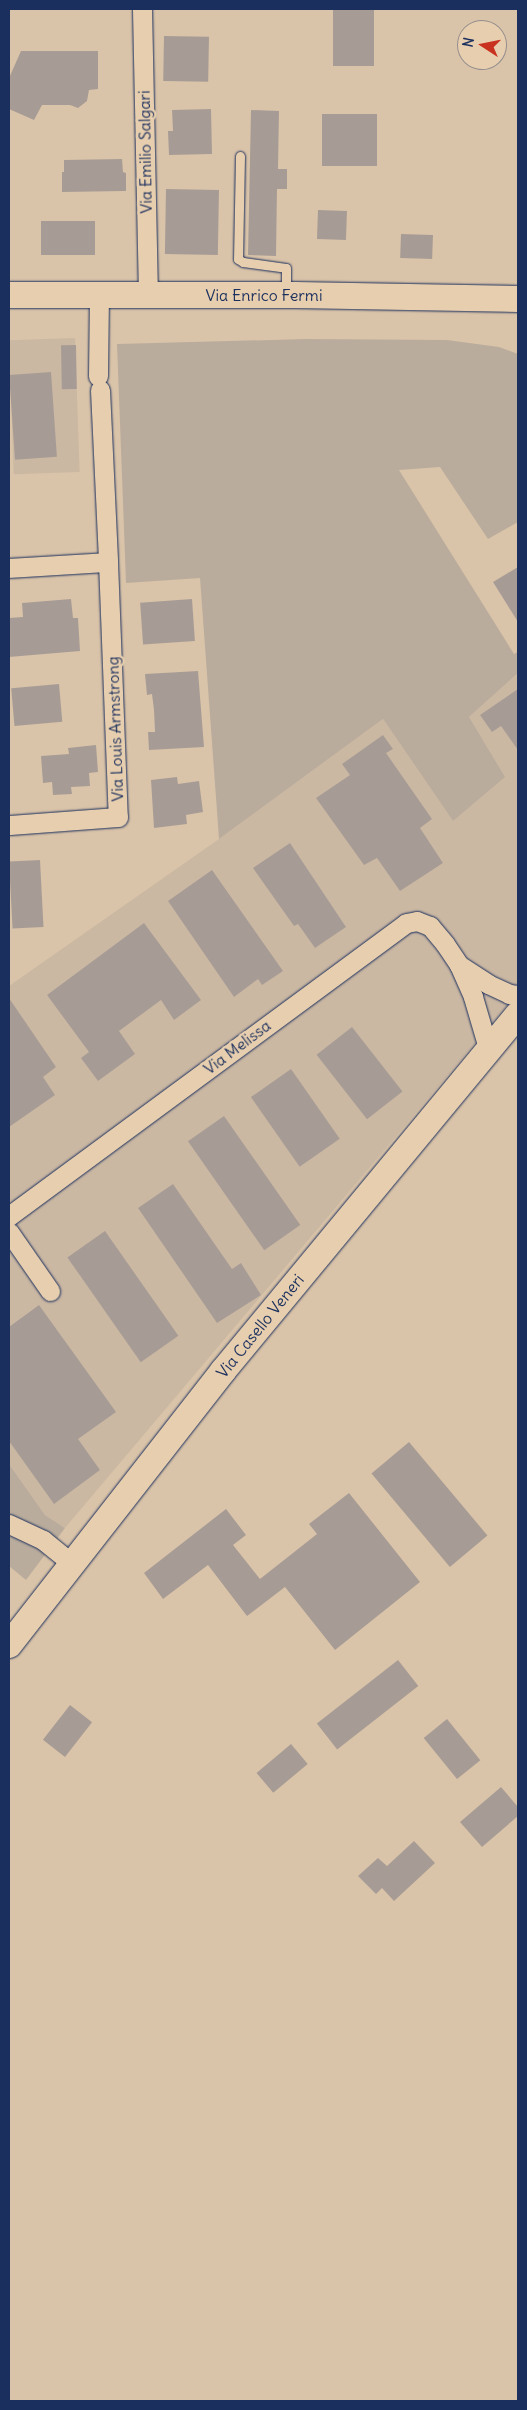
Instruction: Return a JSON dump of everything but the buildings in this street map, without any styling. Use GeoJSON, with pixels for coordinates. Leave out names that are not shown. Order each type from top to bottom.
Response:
{"type":"FeatureCollection","features":[{"type":"Feature","properties":{"kind":"street","name":"Via Emilio Salgari"},"geometry":{"type":"LineString","coordinates":[[142,9],[148,295]]}},
{"type":"Feature","properties":{"kind":"street","name":"Via Enrico Fermi"},"geometry":{"type":"LineString","coordinates":[[9,295],[286,295],[518,298]]}},
{"type":"Feature","properties":{"kind":"street","name":"Via Louis Armstrong"},"geometry":{"type":"LineString","coordinates":[[9,825],[118,817],[99,383],[99,295]]}},
{"type":"Feature","properties":{"kind":"street"},"geometry":{"type":"LineString","coordinates":[[9,568],[108,562]]}},
{"type":"Feature","properties":{"kind":"street","name":"Via Melissa"},"geometry":{"type":"LineString","coordinates":[[9,1216],[406,924],[417,921],[430,926],[459,965],[479,1013],[488,1048]]}},
{"type":"Feature","properties":{"kind":"street","name":"Via Melissa"},"geometry":{"type":"LineString","coordinates":[[459,965],[488,984],[509,994],[518,995]]}},
{"type":"Feature","properties":{"kind":"street","name":"Via Casello Veneri"},"geometry":{"type":"LineString","coordinates":[[9,1644],[223,1370],[518,1014]]}},
{"type":"Feature","properties":{"kind":"street"},"geometry":{"type":"LineString","coordinates":[[9,1232],[50,1291]]}},
{"type":"Feature","properties":{"kind":"street"},"geometry":{"type":"LineString","coordinates":[[9,1524],[42,1540],[73,1564]]}},
{"type":"Feature","properties":{"kind":"lane"},"geometry":{"type":"LineString","coordinates":[[240,156],[238,259],[242,262],[286,268],[286,295]]}},
{"type":"Feature","properties":{"kind":"shaded area"},"geometry":{"type":"Polygon","coordinates":[[[75,338],[80,472],[14,474],[9,340],[75,338]]]}},
{"type":"Feature","properties":{"kind":"shaded area"},"geometry":{"type":"Polygon","coordinates":[[[306,339],[447,340],[499,347],[518,354],[518,522],[488,539],[440,467],[399,470],[514,654],[518,652],[518,673],[469,717],[505,777],[453,821],[383,719],[219,839],[200,578],[126,583],[117,344],[306,339]]]}},
{"type":"Feature","properties":{"kind":"shaded area"},"geometry":{"type":"Polygon","coordinates":[[[518,673],[518,992],[65,1528],[45,1515],[9,1464],[9,986],[219,839],[383,719],[453,821],[469,717],[518,673]]]}},
{"type":"Feature","properties":{"kind":"shaded area"},"geometry":{"type":"Polygon","coordinates":[[[9,1464],[45,1515],[65,1528],[26,1580],[9,1566],[9,1464]]]}}]}
